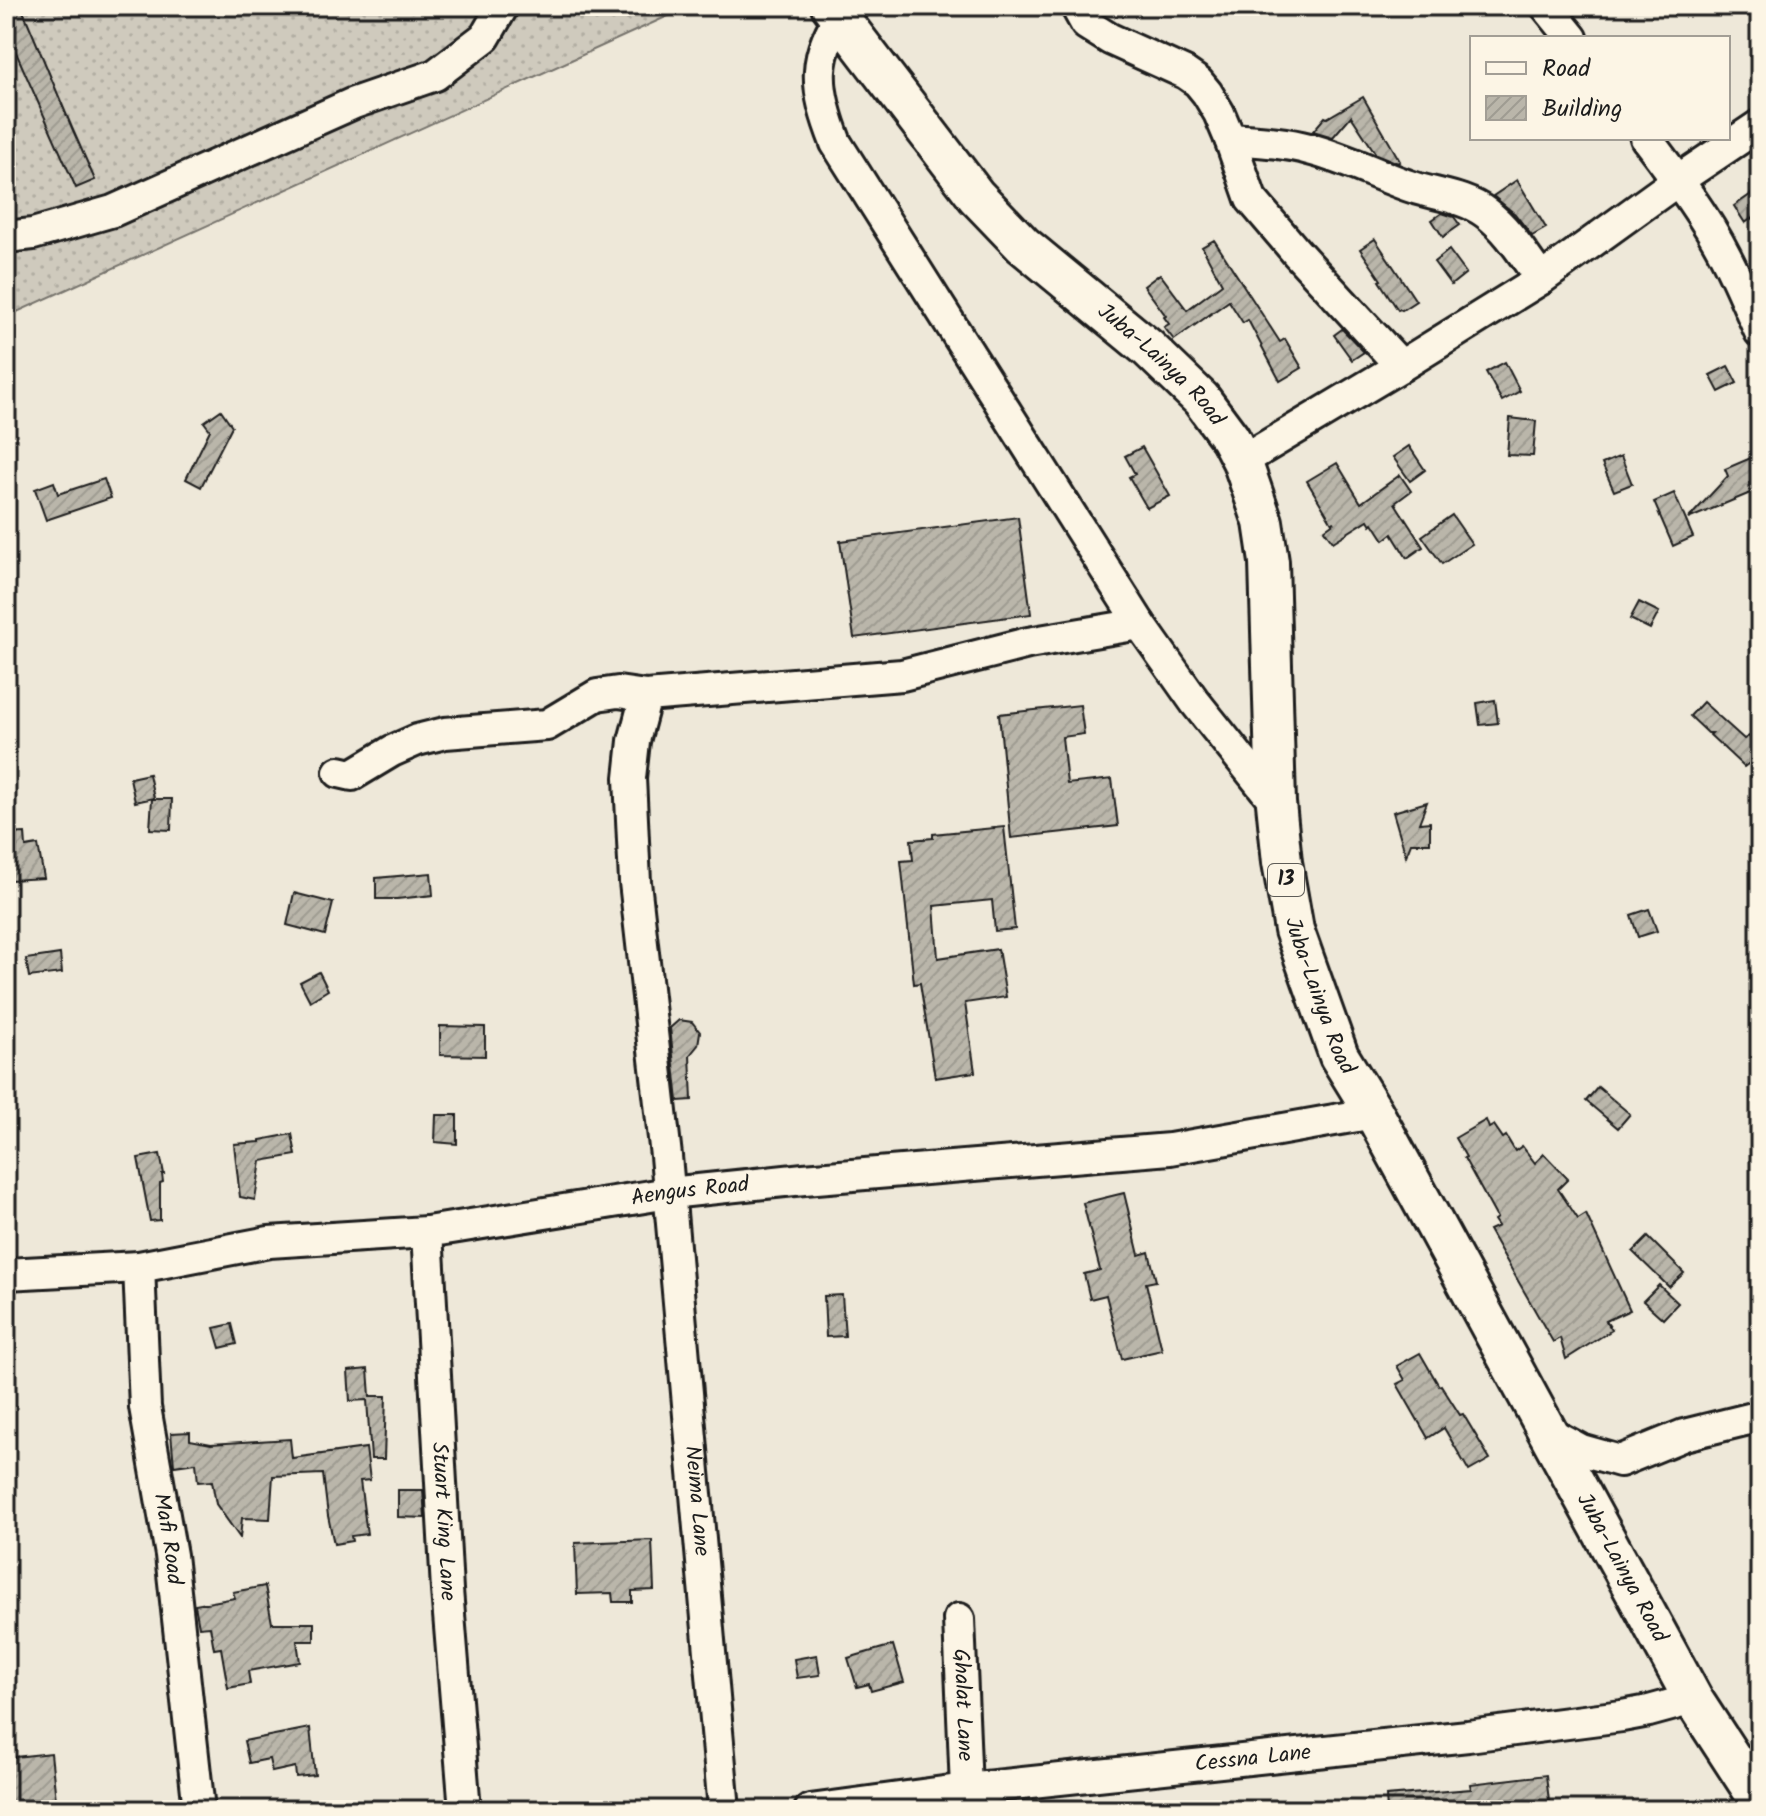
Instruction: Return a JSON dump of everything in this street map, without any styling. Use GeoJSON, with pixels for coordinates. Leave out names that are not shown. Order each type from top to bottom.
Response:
{"type":"FeatureCollection","features":[{"type":"Feature","properties":{"kind":"main road","name":"Juba-Lainya Road"},"geometry":{"type":"LineString","coordinates":[[840,10],[976,196],[1023,245],[1148,348],[1201,399],[1230,438],[1242,461],[1263,522],[1269,562],[1273,758],[1282,862],[1294,930],[1339,1056],[1374,1113],[1693,1699],[1760,1802]]}},
{"type":"Feature","properties":{"kind":"street"},"geometry":{"type":"LineString","coordinates":[[6,237],[33,234],[113,211],[354,103],[435,75],[485,37],[503,6]]}},
{"type":"Feature","properties":{"kind":"street"},"geometry":{"type":"LineString","coordinates":[[1076,6],[1086,24],[1098,32],[1198,82],[1219,113],[1251,199],[1401,366]]}},
{"type":"Feature","properties":{"kind":"street"},"geometry":{"type":"LineString","coordinates":[[1546,6],[1570,36]]}},
{"type":"Feature","properties":{"kind":"street"},"geometry":{"type":"LineString","coordinates":[[840,10],[819,64],[819,87],[825,116],[836,143],[1140,624],[1195,702],[1276,803]]}},
{"type":"Feature","properties":{"kind":"street"},"geometry":{"type":"LineString","coordinates":[[1242,461],[1541,279],[1760,125]]}},
{"type":"Feature","properties":{"kind":"street"},"geometry":{"type":"LineString","coordinates":[[1230,139],[1312,149],[1389,179],[1463,200],[1486,213],[1510,236],[1541,279]]}},
{"type":"Feature","properties":{"kind":"street"},"geometry":{"type":"LineString","coordinates":[[1648,140],[1678,180],[1726,256],[1760,332]]}},
{"type":"Feature","properties":{"kind":"street"},"geometry":{"type":"LineString","coordinates":[[339,772],[352,775],[417,740],[445,733],[547,725],[597,695],[618,692],[646,696],[902,675],[1028,643],[1140,624]]}},
{"type":"Feature","properties":{"kind":"street","name":"Neima Lane"},"geometry":{"type":"LineString","coordinates":[[646,696],[634,741],[630,778],[635,882],[666,1156],[724,1810]]}},
{"type":"Feature","properties":{"kind":"street","name":"Aengus Road"},"geometry":{"type":"LineString","coordinates":[[6,1274],[139,1267],[269,1242],[427,1232],[669,1193],[1170,1149],[1374,1113]]}},
{"type":"Feature","properties":{"kind":"street","name":"Stuart King Lane"},"geometry":{"type":"LineString","coordinates":[[427,1232],[447,1590],[465,1810]]}},
{"type":"Feature","properties":{"kind":"street","name":"Mafi Road"},"geometry":{"type":"LineString","coordinates":[[139,1267],[145,1407],[171,1555],[199,1810]]}},
{"type":"Feature","properties":{"kind":"street"},"geometry":{"type":"LineString","coordinates":[[1546,1431],[1581,1450],[1620,1461],[1684,1435],[1760,1418]]}},
{"type":"Feature","properties":{"kind":"street","name":"Ghalat Lane"},"geometry":{"type":"LineString","coordinates":[[959,1619],[966,1789]]}},
{"type":"Feature","properties":{"kind":"street","name":"Cessna Lane"},"geometry":{"type":"LineString","coordinates":[[810,1810],[966,1789],[1468,1736],[1622,1716],[1693,1699]]}},
{"type":"Feature","properties":{"kind":"shaded area"},"geometry":{"type":"Polygon","coordinates":[[[6,6],[690,6],[6,317],[6,6]]]}},
{"type":"Feature","properties":{"kind":"building"},"geometry":{"type":"Polygon","coordinates":[[[6,6],[21,6],[95,180],[76,188],[6,30],[6,6]]]}},
{"type":"Feature","properties":{"kind":"building"},"geometry":{"type":"Polygon","coordinates":[[[1363,97],[1400,161],[1398,163],[1376,154],[1351,116],[1333,137],[1313,131],[1325,117],[1363,97]]]}},
{"type":"Feature","properties":{"kind":"building"},"geometry":{"type":"Polygon","coordinates":[[[1517,180],[1546,228],[1532,236],[1515,214],[1493,196],[1517,180]]]}},
{"type":"Feature","properties":{"kind":"building"},"geometry":{"type":"Polygon","coordinates":[[[1760,188],[1760,213],[1745,223],[1734,206],[1760,188]]]}},
{"type":"Feature","properties":{"kind":"building"},"geometry":{"type":"Polygon","coordinates":[[[1442,213],[1454,217],[1460,225],[1443,237],[1432,220],[1442,213]]]}},
{"type":"Feature","properties":{"kind":"building"},"geometry":{"type":"Polygon","coordinates":[[[1375,239],[1416,301],[1402,310],[1398,310],[1360,249],[1375,239]]]}},
{"type":"Feature","properties":{"kind":"building"},"geometry":{"type":"Polygon","coordinates":[[[1214,240],[1280,342],[1285,339],[1302,368],[1280,381],[1248,320],[1243,323],[1229,301],[1174,340],[1164,327],[1169,324],[1166,316],[1144,286],[1160,274],[1187,310],[1222,284],[1202,247],[1214,240]]]}},
{"type":"Feature","properties":{"kind":"building"},"geometry":{"type":"Polygon","coordinates":[[[1449,250],[1466,273],[1451,285],[1434,262],[1449,250]]]}},
{"type":"Feature","properties":{"kind":"building"},"geometry":{"type":"Polygon","coordinates":[[[1342,329],[1364,352],[1352,360],[1334,335],[1342,329]]]}},
{"type":"Feature","properties":{"kind":"building"},"geometry":{"type":"Polygon","coordinates":[[[1505,362],[1520,391],[1502,401],[1486,372],[1505,362]]]}},
{"type":"Feature","properties":{"kind":"building"},"geometry":{"type":"Polygon","coordinates":[[[1728,366],[1737,383],[1719,392],[1710,375],[1728,366]]]}},
{"type":"Feature","properties":{"kind":"building"},"geometry":{"type":"Polygon","coordinates":[[[221,410],[232,426],[201,487],[186,479],[210,430],[204,422],[221,410]]]}},
{"type":"Feature","properties":{"kind":"building"},"geometry":{"type":"Polygon","coordinates":[[[1510,418],[1536,421],[1533,456],[1507,455],[1510,418]]]}},
{"type":"Feature","properties":{"kind":"building"},"geometry":{"type":"Polygon","coordinates":[[[1409,446],[1425,470],[1410,481],[1393,457],[1409,446]]]}},
{"type":"Feature","properties":{"kind":"building"},"geometry":{"type":"Polygon","coordinates":[[[1142,447],[1170,496],[1147,508],[1129,477],[1135,474],[1125,456],[1142,447]]]}},
{"type":"Feature","properties":{"kind":"building"},"geometry":{"type":"Polygon","coordinates":[[[1760,454],[1760,489],[1688,519],[1728,476],[1725,469],[1760,454]]]}},
{"type":"Feature","properties":{"kind":"building"},"geometry":{"type":"Polygon","coordinates":[[[1621,456],[1632,484],[1614,491],[1602,464],[1621,456]]]}},
{"type":"Feature","properties":{"kind":"building"},"geometry":{"type":"Polygon","coordinates":[[[1337,463],[1361,503],[1400,475],[1411,491],[1395,503],[1423,547],[1407,558],[1392,534],[1384,540],[1368,520],[1333,542],[1324,530],[1335,522],[1332,523],[1307,481],[1337,463]]]}},
{"type":"Feature","properties":{"kind":"building"},"geometry":{"type":"Polygon","coordinates":[[[104,479],[111,498],[46,520],[35,489],[54,482],[58,494],[104,479]]]}},
{"type":"Feature","properties":{"kind":"building"},"geometry":{"type":"Polygon","coordinates":[[[1674,493],[1693,537],[1673,546],[1654,502],[1674,493]]]}},
{"type":"Feature","properties":{"kind":"building"},"geometry":{"type":"Polygon","coordinates":[[[1452,515],[1472,544],[1442,564],[1422,536],[1452,515]]]}},
{"type":"Feature","properties":{"kind":"building"},"geometry":{"type":"Polygon","coordinates":[[[1018,517],[1031,614],[854,638],[840,541],[1018,517]]]}},
{"type":"Feature","properties":{"kind":"building"},"geometry":{"type":"Polygon","coordinates":[[[1639,602],[1659,612],[1650,629],[1630,619],[1639,602]]]}},
{"type":"Feature","properties":{"kind":"building"},"geometry":{"type":"Polygon","coordinates":[[[1495,700],[1498,723],[1480,725],[1477,703],[1495,700]]]}},
{"type":"Feature","properties":{"kind":"building"},"geometry":{"type":"Polygon","coordinates":[[[1703,702],[1744,739],[1749,736],[1760,755],[1744,767],[1710,735],[1712,733],[1708,733],[1690,716],[1703,702]]]}},
{"type":"Feature","properties":{"kind":"building"},"geometry":{"type":"Polygon","coordinates":[[[1080,705],[1084,734],[1062,737],[1067,784],[1112,779],[1118,826],[1011,838],[999,714],[1080,705]]]}},
{"type":"Feature","properties":{"kind":"building"},"geometry":{"type":"Polygon","coordinates":[[[149,774],[154,798],[135,802],[130,778],[149,774]]]}},
{"type":"Feature","properties":{"kind":"building"},"geometry":{"type":"Polygon","coordinates":[[[152,799],[172,799],[171,830],[150,829],[152,799]]]}},
{"type":"Feature","properties":{"kind":"building"},"geometry":{"type":"Polygon","coordinates":[[[1427,802],[1419,823],[1430,822],[1430,843],[1411,843],[1406,856],[1393,812],[1427,802]]]}},
{"type":"Feature","properties":{"kind":"building"},"geometry":{"type":"Polygon","coordinates":[[[1004,827],[1015,929],[995,931],[992,900],[934,906],[938,958],[998,949],[1006,997],[965,1003],[975,1072],[935,1078],[920,983],[914,984],[901,861],[913,860],[911,840],[933,838],[933,834],[1004,827]]]}},
{"type":"Feature","properties":{"kind":"building"},"geometry":{"type":"Polygon","coordinates":[[[25,833],[26,847],[38,845],[44,878],[10,880],[8,834],[25,833]]]}},
{"type":"Feature","properties":{"kind":"building"},"geometry":{"type":"Polygon","coordinates":[[[431,873],[433,895],[376,899],[376,878],[431,873]]]}},
{"type":"Feature","properties":{"kind":"building"},"geometry":{"type":"Polygon","coordinates":[[[294,893],[333,903],[325,935],[287,925],[294,893]]]}},
{"type":"Feature","properties":{"kind":"building"},"geometry":{"type":"Polygon","coordinates":[[[1649,909],[1657,931],[1638,937],[1631,915],[1649,909]]]}},
{"type":"Feature","properties":{"kind":"building"},"geometry":{"type":"Polygon","coordinates":[[[60,954],[62,973],[29,977],[26,959],[60,954]]]}},
{"type":"Feature","properties":{"kind":"building"},"geometry":{"type":"Polygon","coordinates":[[[319,972],[328,990],[310,1001],[300,982],[319,972]]]}},
{"type":"Feature","properties":{"kind":"building"},"geometry":{"type":"Polygon","coordinates":[[[679,1020],[692,1022],[700,1032],[698,1045],[690,1055],[692,1100],[678,1101],[670,1028],[679,1020]]]}},
{"type":"Feature","properties":{"kind":"building"},"geometry":{"type":"Polygon","coordinates":[[[440,1026],[485,1027],[485,1056],[440,1055],[440,1026]]]}},
{"type":"Feature","properties":{"kind":"building"},"geometry":{"type":"Polygon","coordinates":[[[1598,1087],[1630,1114],[1618,1128],[1586,1101],[1598,1087]]]}},
{"type":"Feature","properties":{"kind":"building"},"geometry":{"type":"Polygon","coordinates":[[[436,1115],[457,1115],[457,1144],[435,1142],[436,1115]]]}},
{"type":"Feature","properties":{"kind":"building"},"geometry":{"type":"Polygon","coordinates":[[[1486,1120],[1489,1128],[1494,1125],[1503,1138],[1506,1136],[1515,1151],[1522,1146],[1535,1163],[1544,1154],[1568,1179],[1558,1189],[1578,1219],[1586,1214],[1630,1310],[1606,1321],[1612,1330],[1566,1359],[1560,1338],[1553,1342],[1489,1230],[1498,1226],[1494,1220],[1497,1218],[1455,1138],[1486,1120]]]}},
{"type":"Feature","properties":{"kind":"building"},"geometry":{"type":"Polygon","coordinates":[[[292,1134],[296,1155],[261,1161],[255,1200],[240,1197],[234,1144],[260,1142],[292,1134]]]}},
{"type":"Feature","properties":{"kind":"building"},"geometry":{"type":"Polygon","coordinates":[[[160,1154],[164,1174],[160,1183],[160,1220],[150,1221],[138,1158],[160,1154]]]}},
{"type":"Feature","properties":{"kind":"building"},"geometry":{"type":"Polygon","coordinates":[[[1124,1193],[1139,1255],[1149,1252],[1156,1281],[1146,1283],[1162,1350],[1122,1359],[1106,1295],[1090,1299],[1084,1274],[1100,1270],[1083,1203],[1124,1193]]]}},
{"type":"Feature","properties":{"kind":"building"},"geometry":{"type":"Polygon","coordinates":[[[1648,1237],[1684,1273],[1669,1287],[1633,1252],[1648,1237]]]}},
{"type":"Feature","properties":{"kind":"building"},"geometry":{"type":"Polygon","coordinates":[[[1659,1285],[1678,1303],[1663,1319],[1643,1301],[1659,1285]]]}},
{"type":"Feature","properties":{"kind":"building"},"geometry":{"type":"Polygon","coordinates":[[[842,1295],[845,1336],[826,1337],[824,1296],[842,1295]]]}},
{"type":"Feature","properties":{"kind":"building"},"geometry":{"type":"Polygon","coordinates":[[[232,1324],[237,1344],[220,1348],[214,1328],[232,1324]]]}},
{"type":"Feature","properties":{"kind":"building"},"geometry":{"type":"Polygon","coordinates":[[[1420,1353],[1490,1459],[1469,1471],[1444,1428],[1428,1438],[1397,1384],[1405,1380],[1397,1366],[1420,1353]]]}},
{"type":"Feature","properties":{"kind":"building"},"geometry":{"type":"Polygon","coordinates":[[[368,1369],[370,1396],[386,1396],[384,1459],[371,1459],[367,1400],[350,1401],[348,1371],[368,1369]]]}},
{"type":"Feature","properties":{"kind":"building"},"geometry":{"type":"Polygon","coordinates":[[[190,1432],[190,1440],[211,1444],[290,1439],[292,1458],[366,1448],[370,1480],[360,1481],[367,1534],[351,1536],[352,1541],[334,1544],[323,1474],[273,1476],[270,1519],[242,1518],[240,1538],[216,1504],[212,1481],[198,1482],[196,1463],[174,1466],[171,1433],[190,1432]]]}},
{"type":"Feature","properties":{"kind":"building"},"geometry":{"type":"Polygon","coordinates":[[[398,1490],[423,1490],[425,1518],[398,1517],[398,1490]]]}},
{"type":"Feature","properties":{"kind":"building"},"geometry":{"type":"Polygon","coordinates":[[[652,1540],[654,1590],[632,1591],[632,1602],[613,1602],[612,1593],[577,1594],[575,1543],[652,1540]]]}},
{"type":"Feature","properties":{"kind":"building"},"geometry":{"type":"Polygon","coordinates":[[[265,1586],[272,1623],[314,1623],[314,1641],[297,1641],[300,1662],[248,1671],[250,1684],[228,1688],[221,1648],[214,1649],[210,1626],[199,1627],[195,1605],[235,1598],[233,1592],[265,1586]]]}},
{"type":"Feature","properties":{"kind":"building"},"geometry":{"type":"Polygon","coordinates":[[[893,1645],[904,1682],[871,1691],[869,1684],[857,1687],[848,1658],[893,1645]]]}},
{"type":"Feature","properties":{"kind":"building"},"geometry":{"type":"Polygon","coordinates":[[[817,1655],[820,1675],[797,1678],[794,1659],[817,1655]]]}},
{"type":"Feature","properties":{"kind":"building"},"geometry":{"type":"Polygon","coordinates":[[[310,1728],[315,1775],[296,1777],[295,1767],[272,1772],[269,1759],[249,1763],[244,1741],[310,1728]]]}},
{"type":"Feature","properties":{"kind":"building"},"geometry":{"type":"Polygon","coordinates":[[[51,1753],[57,1810],[6,1810],[6,1758],[51,1753]]]}},
{"type":"Feature","properties":{"kind":"building"},"geometry":{"type":"Polygon","coordinates":[[[1546,1775],[1550,1810],[1387,1810],[1386,1796],[1471,1789],[1470,1784],[1546,1775]]]}}]}
